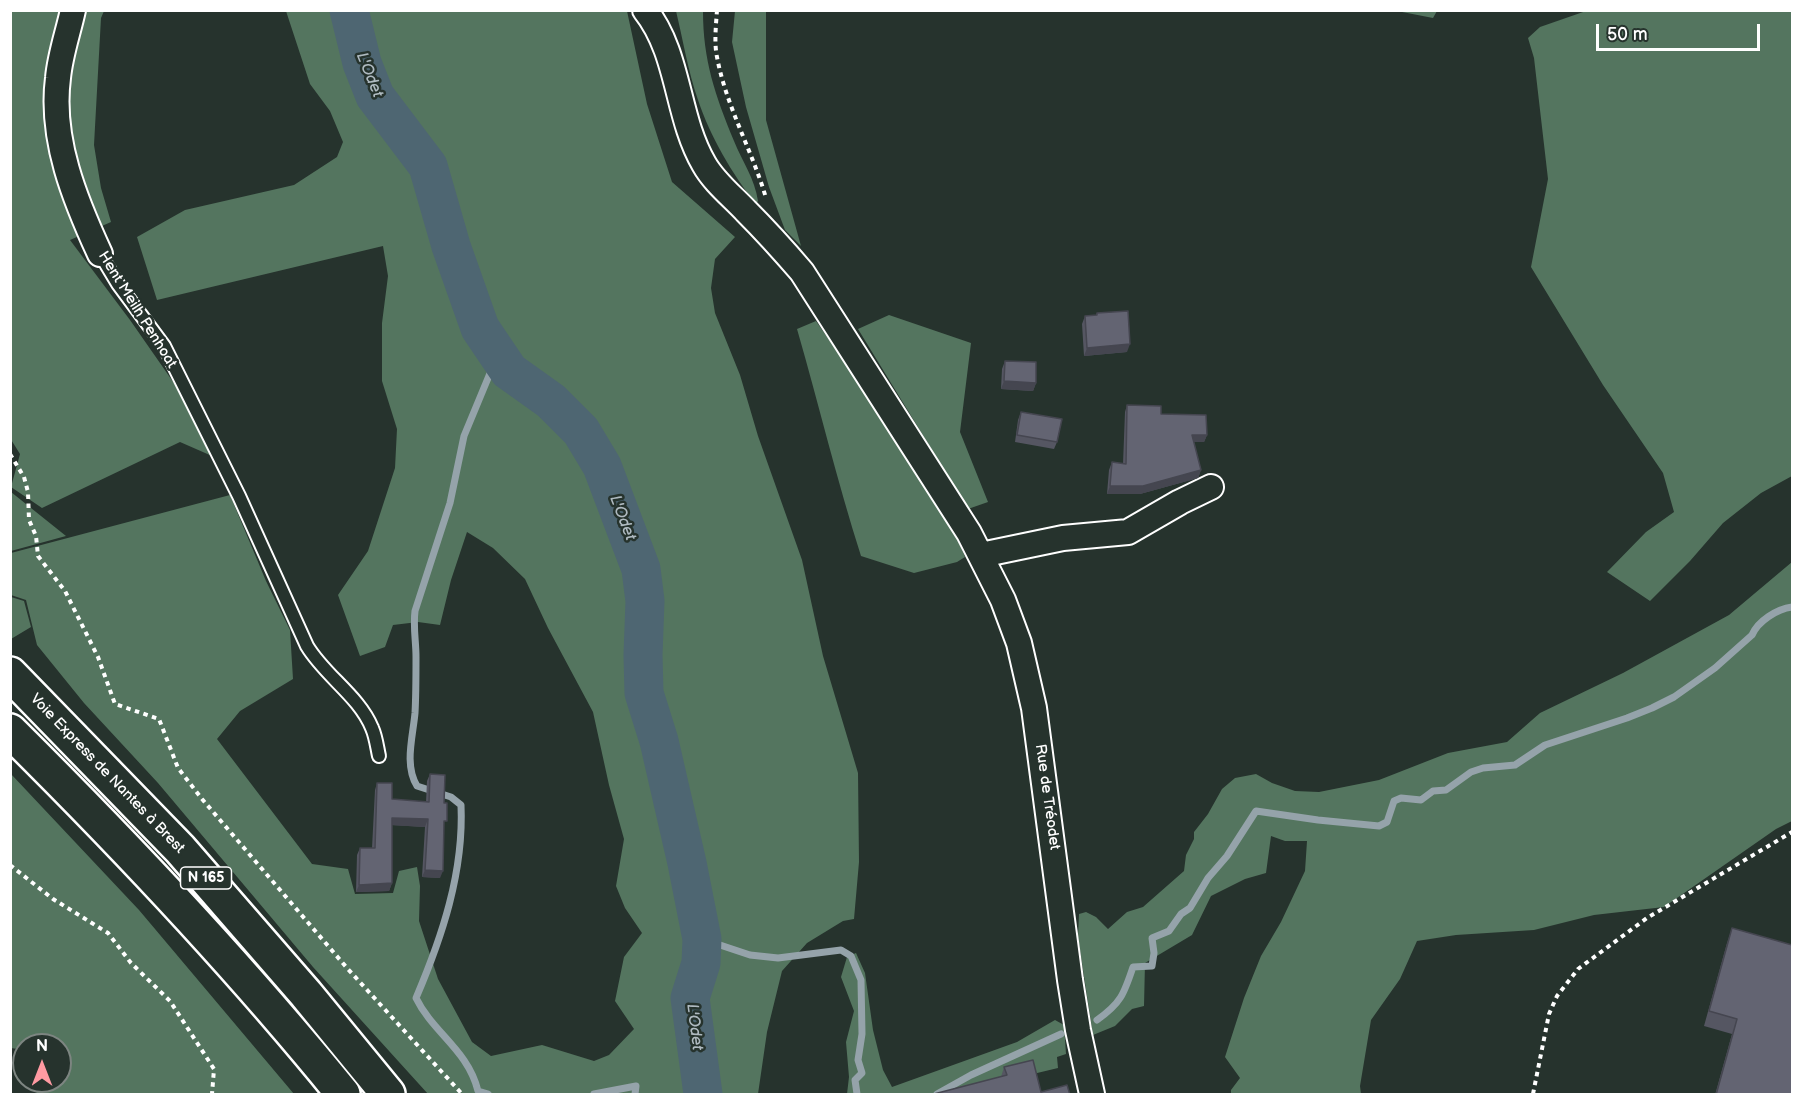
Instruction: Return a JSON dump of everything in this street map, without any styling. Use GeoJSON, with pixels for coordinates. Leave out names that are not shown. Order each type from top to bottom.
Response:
{"type":"FeatureCollection","features":[{"type":"Feature","properties":{"kind":"highway","name":"Voie Express de Nantes à Brest"},"geometry":{"type":"LineString","coordinates":[[10,674],[180,849],[306,994],[388,1095]]}},
{"type":"Feature","properties":{"kind":"highway","name":"N 165"},"geometry":{"type":"LineString","coordinates":[[10,731],[81,801],[188,914],[297,1037],[343,1095]]}},
{"type":"Feature","properties":{"kind":"street","name":"Hent Meilh Penhoat"},"geometry":{"type":"LineString","coordinates":[[74,10],[57,79],[59,136],[76,201],[100,254]]}},
{"type":"Feature","properties":{"kind":"street","name":"Rue de Tréodet"},"geometry":{"type":"LineString","coordinates":[[651,14],[668,52],[687,125],[704,165],[717,182],[780,245],[802,272],[956,513],[981,555],[1003,600],[1019,643],[1034,708],[1070,980],[1092,1095]]}},
{"type":"Feature","properties":{"kind":"street"},"geometry":{"type":"LineString","coordinates":[[981,555],[1063,538],[1128,532],[1211,487]]}},
{"type":"Feature","properties":{"kind":"lane","name":"Hent Meilh Penhoat"},"geometry":{"type":"LineString","coordinates":[[100,254],[118,284],[164,346],[240,496],[307,646],[317,662],[351,697],[361,711],[372,728],[379,756]]}},
{"type":"Feature","properties":{"kind":"path"},"geometry":{"type":"LineString","coordinates":[[717,10],[716,55],[724,89],[760,176],[766,200]]}},
{"type":"Feature","properties":{"kind":"path"},"geometry":{"type":"LineString","coordinates":[[10,454],[24,477],[28,492],[29,520],[36,536],[38,556],[65,591],[98,657],[115,704],[159,719],[178,768],[202,799],[347,968],[462,1095]]}},
{"type":"Feature","properties":{"kind":"path"},"geometry":{"type":"LineString","coordinates":[[1533,1095],[1549,1014],[1557,996],[1578,969],[1647,918],[1792,832]]}},
{"type":"Feature","properties":{"kind":"path"},"geometry":{"type":"LineString","coordinates":[[10,865],[53,899],[108,933],[131,963],[170,1001],[214,1069],[212,1095]]}},
{"type":"Feature","properties":{"kind":"green space"},"geometry":{"type":"Polygon","coordinates":[[[1437,10],[1433,18],[1397,11],[1437,10]]]}},
{"type":"Feature","properties":{"kind":"green space"},"geometry":{"type":"Polygon","coordinates":[[[10,11],[104,11],[101,18],[94,145],[101,188],[111,222],[70,240],[176,386],[212,456],[180,442],[42,508],[11,487],[20,454],[10,438],[10,11]]]}},
{"type":"Feature","properties":{"kind":"green space"},"geometry":{"type":"Polygon","coordinates":[[[286,11],[627,11],[647,104],[672,182],[735,237],[715,259],[711,288],[715,313],[740,375],[758,436],[802,560],[823,656],[858,773],[859,862],[854,919],[843,921],[807,943],[782,971],[767,1032],[758,1094],[428,1094],[313,967],[158,783],[84,703],[37,645],[26,600],[11,595],[11,553],[230,495],[266,581],[290,630],[293,679],[240,711],[217,739],[312,864],[348,869],[355,894],[393,893],[399,871],[417,867],[420,886],[419,921],[438,979],[472,1042],[491,1056],[542,1045],[594,1061],[609,1055],[634,1029],[615,1001],[624,957],[642,933],[625,908],[616,886],[624,839],[593,712],[548,628],[525,579],[493,548],[467,532],[451,580],[440,625],[418,622],[393,625],[385,647],[360,656],[338,595],[368,551],[395,468],[397,429],[382,381],[382,323],[388,276],[383,246],[157,300],[137,237],[185,210],[294,185],[337,157],[343,142],[330,111],[310,84],[286,11]]]}},
{"type":"Feature","properties":{"kind":"green space"},"geometry":{"type":"Polygon","coordinates":[[[676,11],[703,11],[705,46],[711,77],[727,124],[754,185],[758,201],[756,204],[722,154],[703,114],[691,78],[676,11]]]}},
{"type":"Feature","properties":{"kind":"green space"},"geometry":{"type":"Polygon","coordinates":[[[735,11],[766,11],[766,120],[801,246],[785,230],[769,187],[746,107],[732,42],[735,11]]]}},
{"type":"Feature","properties":{"kind":"green space"},"geometry":{"type":"Polygon","coordinates":[[[1586,11],[1792,11],[1792,476],[1761,493],[1723,523],[1690,561],[1650,601],[1607,572],[1646,532],[1674,512],[1663,473],[1603,385],[1531,267],[1548,179],[1534,58],[1528,38],[1540,27],[1586,11]]]}},
{"type":"Feature","properties":{"kind":"green space"},"geometry":{"type":"Polygon","coordinates":[[[889,315],[971,343],[960,432],[988,502],[968,509],[858,329],[889,315]]]}},
{"type":"Feature","properties":{"kind":"green space"},"geometry":{"type":"Polygon","coordinates":[[[816,321],[878,410],[950,522],[965,557],[957,562],[914,573],[861,556],[797,329],[816,321]]]}},
{"type":"Feature","properties":{"kind":"green space"},"geometry":{"type":"Polygon","coordinates":[[[11,492],[66,536],[11,551],[11,492]]]}},
{"type":"Feature","properties":{"kind":"green space"},"geometry":{"type":"Polygon","coordinates":[[[1792,562],[1792,821],[1776,829],[1664,907],[1594,915],[1534,930],[1456,935],[1417,941],[1400,979],[1371,1020],[1360,1086],[1361,1094],[1231,1094],[1231,1090],[1240,1078],[1225,1057],[1244,998],[1261,956],[1281,922],[1305,871],[1307,841],[1285,841],[1271,836],[1266,873],[1245,879],[1211,896],[1192,935],[1145,963],[1144,1006],[1132,1009],[1115,1026],[1093,1035],[1078,937],[1079,914],[1086,912],[1096,917],[1108,929],[1127,912],[1143,907],[1184,871],[1186,855],[1194,839],[1194,832],[1208,814],[1222,789],[1235,778],[1256,774],[1272,783],[1295,791],[1319,792],[1379,780],[1448,753],[1507,742],[1540,713],[1623,673],[1729,615],[1792,562]]]}},
{"type":"Feature","properties":{"kind":"green space"},"geometry":{"type":"Polygon","coordinates":[[[11,597],[24,601],[31,627],[11,639],[11,597]]]}},
{"type":"Feature","properties":{"kind":"green space"},"geometry":{"type":"Polygon","coordinates":[[[11,774],[139,910],[294,1094],[37,1094],[72,1093],[72,1033],[12,1033],[11,1048],[11,774]]]}},
{"type":"Feature","properties":{"kind":"green space"},"geometry":{"type":"Polygon","coordinates":[[[856,953],[865,973],[873,1030],[883,1070],[892,1087],[1017,1042],[1055,1020],[1064,1025],[1066,1054],[1057,1057],[1058,1068],[973,1094],[847,1094],[849,1077],[846,1042],[854,1011],[841,977],[847,957],[856,953]]]}},
{"type":"Feature","properties":{"kind":"building"},"geometry":{"type":"Polygon","coordinates":[[[1128,311],[1130,344],[1087,348],[1085,316],[1128,311]]]}},
{"type":"Feature","properties":{"kind":"building"},"geometry":{"type":"Polygon","coordinates":[[[1005,361],[1036,362],[1036,383],[1004,381],[1005,361]]]}},
{"type":"Feature","properties":{"kind":"building"},"geometry":{"type":"Polygon","coordinates":[[[1127,405],[1161,406],[1161,414],[1206,415],[1207,435],[1192,435],[1201,470],[1143,486],[1110,486],[1112,462],[1126,464],[1127,405]]]}},
{"type":"Feature","properties":{"kind":"building"},"geometry":{"type":"Polygon","coordinates":[[[1021,412],[1062,419],[1057,442],[1017,435],[1021,412]]]}},
{"type":"Feature","properties":{"kind":"building"},"geometry":{"type":"Polygon","coordinates":[[[430,774],[445,775],[444,803],[447,803],[447,821],[444,821],[443,871],[425,870],[428,819],[392,818],[392,883],[359,885],[360,848],[375,848],[377,783],[392,783],[392,799],[429,802],[430,774]]]}},
{"type":"Feature","properties":{"kind":"building"},"geometry":{"type":"Polygon","coordinates":[[[1732,928],[1792,945],[1792,1095],[1716,1095],[1737,1019],[1709,1011],[1732,928]]]}},
{"type":"Feature","properties":{"kind":"building"},"geometry":{"type":"Polygon","coordinates":[[[1033,1060],[1041,1092],[1067,1085],[1070,1095],[930,1095],[1007,1075],[1004,1067],[1033,1060]]]}},
{"type":"Feature","properties":{"kind":"waterway","name":"L'Odet"},"geometry":{"type":"LineString","coordinates":[[349,10],[362,63],[375,96],[428,166],[451,246],[480,328],[509,371],[551,401],[581,431],[602,466],[641,569],[645,601],[644,693],[659,741],[702,939],[701,963],[690,998],[703,1094]]}},
{"type":"Feature","properties":{"kind":"waterway"},"geometry":{"type":"LineString","coordinates":[[488,1094],[478,1091],[466,1064],[431,1022],[416,998],[442,928],[455,879],[459,855],[461,805],[451,797],[417,786],[410,760],[416,699],[415,611],[450,503],[464,436],[498,354]]}},
{"type":"Feature","properties":{"kind":"waterway"},"geometry":{"type":"LineString","coordinates":[[1097,1020],[1121,997],[1133,967],[1152,966],[1154,953],[1152,938],[1169,931],[1181,914],[1190,908],[1208,878],[1227,856],[1256,811],[1379,826],[1387,822],[1394,801],[1401,798],[1421,800],[1433,791],[1446,790],[1471,772],[1483,768],[1515,765],[1545,745],[1627,718],[1674,697],[1715,668],[1752,635],[1763,621],[1774,613],[1792,607]]}},
{"type":"Feature","properties":{"kind":"waterway"},"geometry":{"type":"LineString","coordinates":[[702,939],[750,955],[778,958],[841,950],[851,956],[861,980],[862,1034],[858,1060],[862,1073],[855,1080],[857,1094]]}},
{"type":"Feature","properties":{"kind":"waterway"},"geometry":{"type":"LineString","coordinates":[[937,1094],[971,1075],[1061,1034]]}},
{"type":"Feature","properties":{"kind":"waterway"},"geometry":{"type":"LineString","coordinates":[[594,1094],[636,1086],[635,1094]]}}]}
